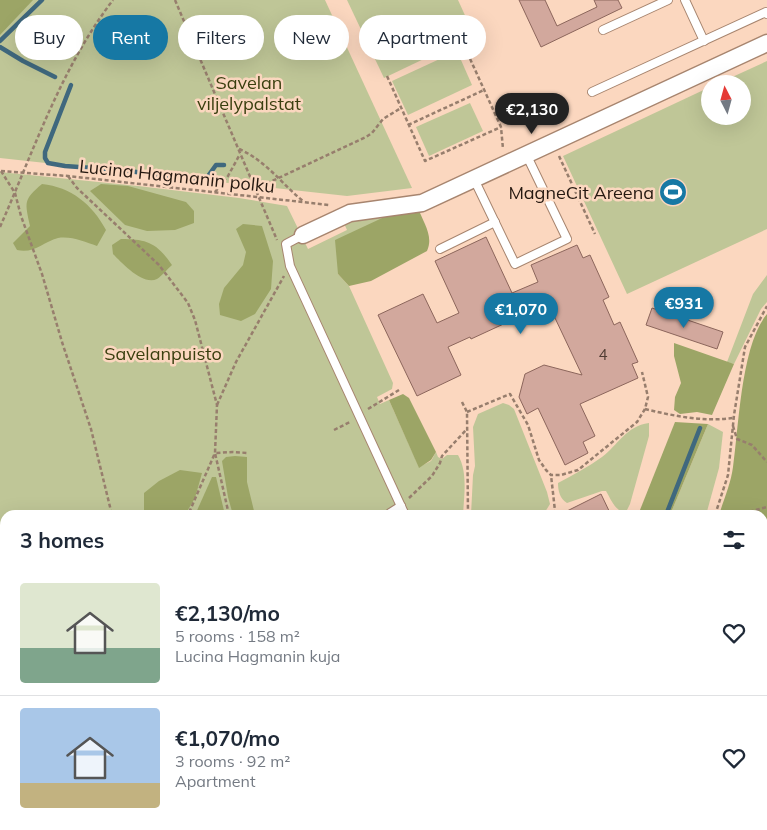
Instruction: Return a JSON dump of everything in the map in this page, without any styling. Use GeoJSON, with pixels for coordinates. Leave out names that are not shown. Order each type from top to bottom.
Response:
{"type":"FeatureCollection","features":[{"type":"Feature","properties":{"kind":"street"},"geometry":{"type":"LineString","coordinates":[[303,235],[350,213],[422,203],[767,43]]}},
{"type":"Feature","properties":{"kind":"lane"},"geometry":{"type":"LineString","coordinates":[[603,30],[668,0]]}},
{"type":"Feature","properties":{"kind":"lane"},"geometry":{"type":"LineString","coordinates":[[685,0],[704,40]]}},
{"type":"Feature","properties":{"kind":"lane"},"geometry":{"type":"LineString","coordinates":[[592,92],[766,12],[767,14]]}},
{"type":"Feature","properties":{"kind":"lane"},"geometry":{"type":"LineString","coordinates":[[474,179],[515,264],[567,239],[526,154]]}},
{"type":"Feature","properties":{"kind":"lane"},"geometry":{"type":"LineString","coordinates":[[440,248],[495,222]]}},
{"type":"Feature","properties":{"kind":"lane"},"geometry":{"type":"LineString","coordinates":[[303,235],[286,244],[290,266],[403,510]]}},
{"type":"Feature","properties":{"kind":"lane"},"geometry":{"type":"LineString","coordinates":[[395,510],[401,506]]}},
{"type":"Feature","properties":{"kind":"path"},"geometry":{"type":"LineString","coordinates":[[0,228],[59,88],[93,26],[113,0]]}},
{"type":"Feature","properties":{"kind":"path"},"geometry":{"type":"LineString","coordinates":[[175,0],[278,243]]}},
{"type":"Feature","properties":{"kind":"path"},"geometry":{"type":"LineString","coordinates":[[471,60],[500,127],[505,155]]}},
{"type":"Feature","properties":{"kind":"path"},"geometry":{"type":"LineString","coordinates":[[387,76],[424,161],[500,127]]}},
{"type":"Feature","properties":{"kind":"path"},"geometry":{"type":"LineString","coordinates":[[408,125],[484,90]]}},
{"type":"Feature","properties":{"kind":"path"},"geometry":{"type":"LineString","coordinates":[[256,189],[372,133],[383,119],[401,108]]}},
{"type":"Feature","properties":{"kind":"path"},"geometry":{"type":"LineString","coordinates":[[553,142],[595,234]]}},
{"type":"Feature","properties":{"kind":"path"},"geometry":{"type":"LineString","coordinates":[[239,149],[264,164],[292,192],[305,202]]}},
{"type":"Feature","properties":{"kind":"path"},"geometry":{"type":"LineString","coordinates":[[215,192],[228,176],[240,154]]}},
{"type":"Feature","properties":{"kind":"path"},"geometry":{"type":"LineString","coordinates":[[1,171],[15,193],[91,429],[111,510]]}},
{"type":"Feature","properties":{"kind":"path","name":"Lucina Hagmanin polku"},"geometry":{"type":"LineString","coordinates":[[1,171],[68,176],[305,202],[334,206],[350,213]]}},
{"type":"Feature","properties":{"kind":"path"},"geometry":{"type":"LineString","coordinates":[[68,176],[78,188],[159,265],[188,302],[196,320],[217,405],[215,453],[227,510]]}},
{"type":"Feature","properties":{"kind":"path"},"geometry":{"type":"LineString","coordinates":[[217,405],[271,296],[290,266]]}},
{"type":"Feature","properties":{"kind":"path"},"geometry":{"type":"LineString","coordinates":[[716,510],[728,475],[733,418],[745,347],[767,306]]}},
{"type":"Feature","properties":{"kind":"path"},"geometry":{"type":"LineString","coordinates":[[551,475],[561,476],[578,470],[637,422],[645,409],[648,397],[642,372]]}},
{"type":"Feature","properties":{"kind":"path"},"geometry":{"type":"LineString","coordinates":[[467,412],[510,394],[528,425],[539,460],[551,475],[555,510]]}},
{"type":"Feature","properties":{"kind":"path"},"geometry":{"type":"LineString","coordinates":[[462,402],[467,412],[468,510]]}},
{"type":"Feature","properties":{"kind":"path"},"geometry":{"type":"LineString","coordinates":[[645,409],[676,417],[718,420],[733,418]]}},
{"type":"Feature","properties":{"kind":"path"},"geometry":{"type":"LineString","coordinates":[[733,425],[737,440],[752,446],[767,462]]}},
{"type":"Feature","properties":{"kind":"path"},"geometry":{"type":"LineString","coordinates":[[401,506],[432,476],[442,456],[467,429]]}},
{"type":"Feature","properties":{"kind":"path"},"geometry":{"type":"LineString","coordinates":[[215,453],[248,453]]}},
{"type":"Feature","properties":{"kind":"path"},"geometry":{"type":"LineString","coordinates":[[190,510],[215,453]]}},
{"type":"Feature","properties":{"kind":"green space","name":"Savelan viljelypalstat"},"geometry":{"type":"Polygon","coordinates":[[[0,0],[325,0],[332,15],[274,15],[274,60],[349,60],[349,52],[412,188],[347,196],[0,158],[0,0]]]}},
{"type":"Feature","properties":{"kind":"green space"},"geometry":{"type":"Polygon","coordinates":[[[0,0],[33,0],[19,15],[15,15],[15,19],[0,35],[0,0]]]}},
{"type":"Feature","properties":{"kind":"green space"},"geometry":{"type":"Polygon","coordinates":[[[347,0],[458,0],[465,15],[359,15],[359,25],[347,0]]]}},
{"type":"Feature","properties":{"kind":"green space"},"geometry":{"type":"Polygon","coordinates":[[[375,60],[422,60],[384,78],[375,60]]]}},
{"type":"Feature","properties":{"kind":"green space"},"geometry":{"type":"Polygon","coordinates":[[[438,60],[461,60],[472,85],[408,115],[392,81],[438,60]]]}},
{"type":"Feature","properties":{"kind":"green space","name":"MagneCit Areena"},"geometry":{"type":"Polygon","coordinates":[[[767,61],[767,229],[627,294],[563,156],[701,91],[701,125],[751,125],[751,75],[737,75],[767,61]]]}},
{"type":"Feature","properties":{"kind":"green space"},"geometry":{"type":"Polygon","coordinates":[[[470,103],[483,131],[429,156],[416,127],[470,103]]]}},
{"type":"Feature","properties":{"kind":"green space","name":"Savelanpuisto"},"geometry":{"type":"Polygon","coordinates":[[[0,172],[138,186],[239,198],[287,206],[308,249],[347,230],[343,221],[395,212],[338,274],[349,286],[393,383],[392,389],[377,397],[380,404],[389,400],[419,467],[431,461],[436,452],[438,457],[442,459],[447,455],[458,455],[463,469],[465,484],[463,510],[0,510],[0,172]]]}},
{"type":"Feature","properties":{"kind":"green space"},"geometry":{"type":"Polygon","coordinates":[[[42,184],[71,193],[80,198],[94,212],[106,230],[97,246],[78,240],[58,238],[28,250],[17,250],[13,243],[30,226],[27,202],[31,194],[42,184]]]}},
{"type":"Feature","properties":{"kind":"green space"},"geometry":{"type":"Polygon","coordinates":[[[101,184],[128,186],[186,202],[194,211],[194,223],[175,230],[147,231],[125,225],[90,191],[101,184]]]}},
{"type":"Feature","properties":{"kind":"green space"},"geometry":{"type":"Polygon","coordinates":[[[418,208],[429,234],[427,251],[371,281],[349,286],[338,274],[335,240],[395,212],[418,208]]]}},
{"type":"Feature","properties":{"kind":"green space"},"geometry":{"type":"Polygon","coordinates":[[[243,224],[262,226],[273,261],[271,289],[255,314],[241,321],[220,315],[219,304],[224,288],[243,265],[246,252],[236,229],[243,224]]]}},
{"type":"Feature","properties":{"kind":"green space"},"geometry":{"type":"Polygon","coordinates":[[[121,239],[145,241],[151,244],[172,265],[157,279],[151,280],[139,277],[113,254],[112,245],[121,239]]]}},
{"type":"Feature","properties":{"kind":"green space"},"geometry":{"type":"Polygon","coordinates":[[[767,275],[767,302],[761,309],[734,364],[727,362],[753,294],[767,275]]]}},
{"type":"Feature","properties":{"kind":"green space"},"geometry":{"type":"Polygon","coordinates":[[[767,314],[767,510],[721,510],[732,473],[746,365],[758,328],[767,314]]]}},
{"type":"Feature","properties":{"kind":"green space"},"geometry":{"type":"Polygon","coordinates":[[[674,343],[734,364],[712,415],[697,412],[680,414],[674,410],[675,397],[681,383],[674,356],[674,343]]]}},
{"type":"Feature","properties":{"kind":"green space"},"geometry":{"type":"Polygon","coordinates":[[[403,394],[409,398],[436,452],[431,460],[419,468],[389,400],[403,394]]]}},
{"type":"Feature","properties":{"kind":"green space"},"geometry":{"type":"Polygon","coordinates":[[[503,403],[514,409],[547,492],[550,504],[546,510],[471,510],[475,466],[473,427],[478,414],[503,403]]]}},
{"type":"Feature","properties":{"kind":"green space"},"geometry":{"type":"Polygon","coordinates":[[[675,422],[708,424],[672,510],[640,510],[675,422]]]}},
{"type":"Feature","properties":{"kind":"green space"},"geometry":{"type":"Polygon","coordinates":[[[649,423],[649,436],[627,510],[619,510],[606,491],[567,503],[561,497],[558,483],[602,457],[628,432],[649,423]]]}},
{"type":"Feature","properties":{"kind":"green space"},"geometry":{"type":"Polygon","coordinates":[[[708,424],[723,432],[719,468],[707,510],[672,510],[708,424]]]}},
{"type":"Feature","properties":{"kind":"green space"},"geometry":{"type":"Polygon","coordinates":[[[226,457],[247,457],[247,482],[254,510],[232,510],[222,461],[226,457]]]}},
{"type":"Feature","properties":{"kind":"green space"},"geometry":{"type":"Polygon","coordinates":[[[180,470],[202,473],[195,498],[188,510],[144,510],[144,493],[159,481],[180,470]]]}},
{"type":"Feature","properties":{"kind":"green space"},"geometry":{"type":"Polygon","coordinates":[[[212,477],[216,477],[224,510],[197,510],[212,477]]]}},
{"type":"Feature","properties":{"kind":"building"},"geometry":{"type":"Polygon","coordinates":[[[519,0],[545,0],[557,26],[597,7],[594,0],[618,0],[622,8],[541,47],[519,0]]]}},
{"type":"Feature","properties":{"kind":"building"},"geometry":{"type":"Polygon","coordinates":[[[486,237],[512,293],[538,282],[531,265],[577,245],[583,258],[590,255],[609,297],[603,300],[614,325],[620,322],[638,362],[632,364],[638,378],[580,404],[595,436],[583,442],[588,453],[565,465],[538,408],[527,414],[519,397],[525,374],[544,365],[582,375],[546,299],[521,310],[523,315],[471,339],[470,337],[448,347],[461,375],[417,396],[378,315],[423,294],[437,323],[459,313],[435,261],[486,237]]]}},
{"type":"Feature","properties":{"kind":"building"},"geometry":{"type":"Polygon","coordinates":[[[652,308],[723,332],[717,349],[646,325],[652,308]]]}},
{"type":"Feature","properties":{"kind":"building"},"geometry":{"type":"Polygon","coordinates":[[[601,494],[609,510],[569,510],[601,494]]]}},
{"type":"Feature","properties":{"kind":"waterway"},"geometry":{"type":"LineString","coordinates":[[0,41],[42,0]]}},
{"type":"Feature","properties":{"kind":"waterway"},"geometry":{"type":"LineString","coordinates":[[0,47],[55,77]]}},
{"type":"Feature","properties":{"kind":"waterway"},"geometry":{"type":"LineString","coordinates":[[71,85],[45,152],[45,158],[48,163],[201,180],[206,179],[216,165],[224,165]]}},
{"type":"Feature","properties":{"kind":"waterway"},"geometry":{"type":"LineString","coordinates":[[668,510],[700,428]]}},
{"type":"Feature","properties":{"kind":"place","name":"MagneCit Areena"},"geometry":{"type":"Point","coordinates":[673,192]}}]}
